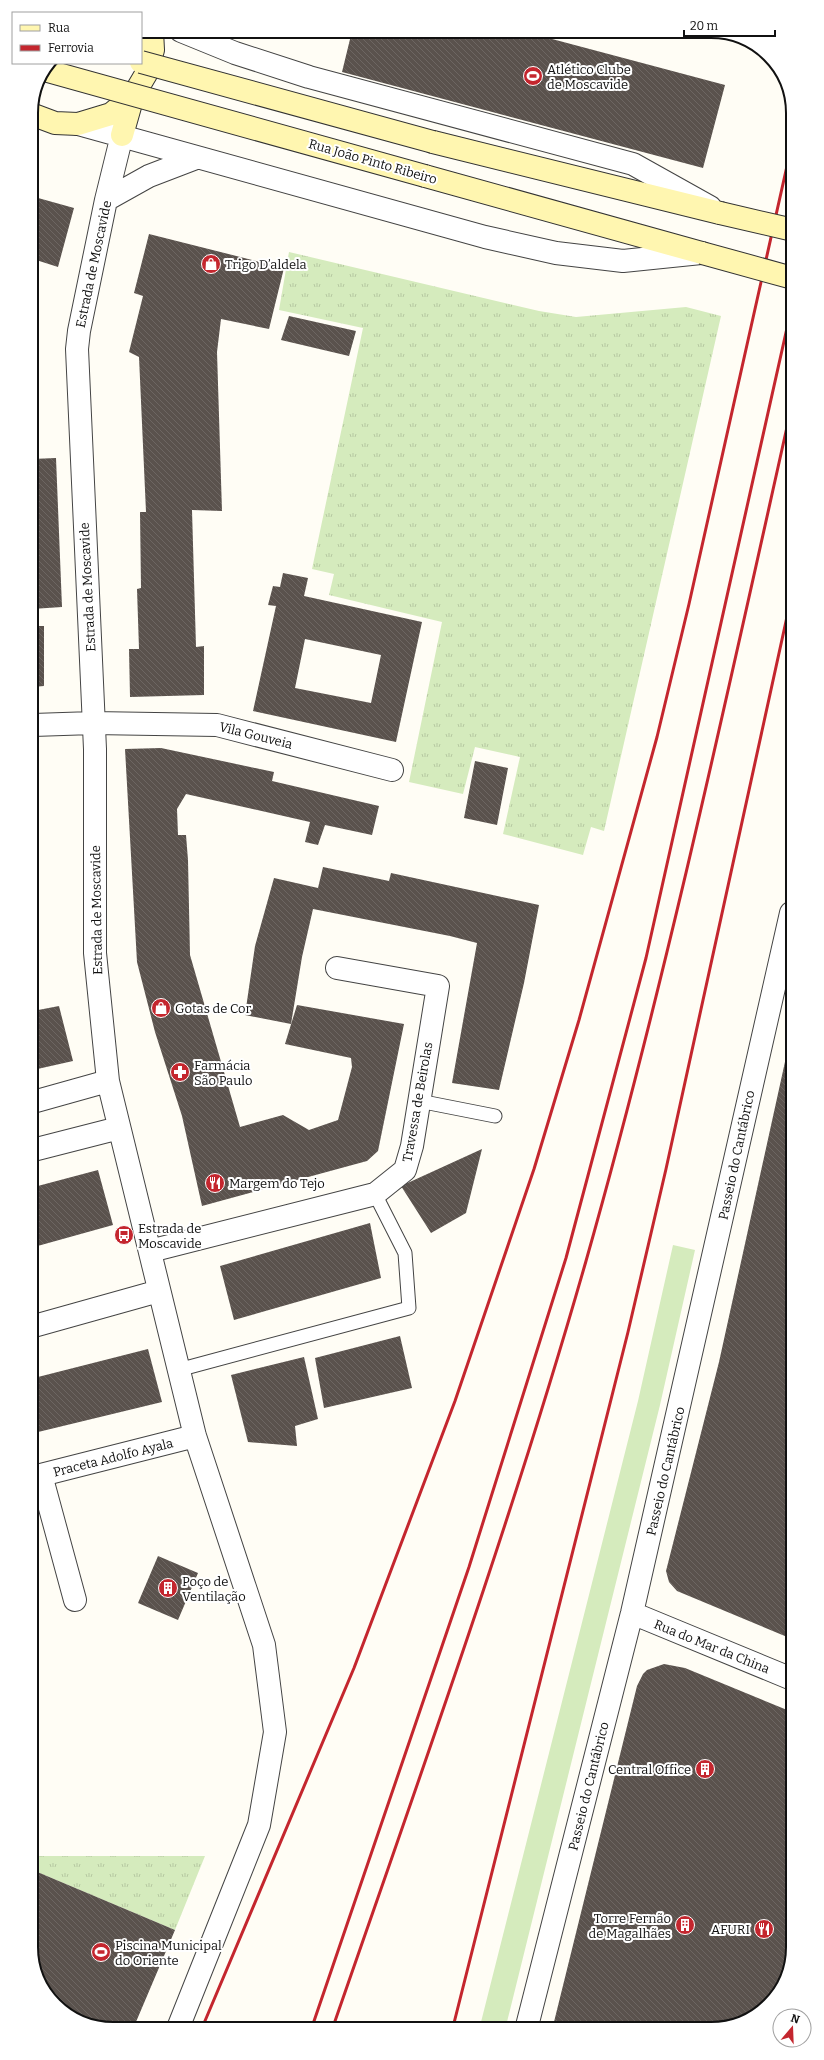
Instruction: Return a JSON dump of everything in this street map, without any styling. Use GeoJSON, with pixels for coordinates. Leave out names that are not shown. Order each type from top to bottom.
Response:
{"type":"FeatureCollection","features":[{"type":"Feature","properties":{"kind":"main road"},"geometry":{"type":"LineString","coordinates":[[38,117],[55,123],[78,124],[111,114],[133,96],[146,74],[153,50],[152,38]]}},
{"type":"Feature","properties":{"kind":"main road"},"geometry":{"type":"LineString","coordinates":[[142,62],[433,142],[786,228]]}},
{"type":"Feature","properties":{"kind":"main road","name":"Rua João Pinto Ribeiro"},"geometry":{"type":"LineString","coordinates":[[51,72],[786,275]]}},
{"type":"Feature","properties":{"kind":"main road","name":"Estrada de Moscavide"},"geometry":{"type":"LineString","coordinates":[[122,136],[133,96]]}},
{"type":"Feature","properties":{"kind":"street"},"geometry":{"type":"LineString","coordinates":[[198,38],[236,53],[309,77],[633,164],[720,213]]}},
{"type":"Feature","properties":{"kind":"street","name":"Rua João Pinto Ribeiro"},"geometry":{"type":"LineString","coordinates":[[78,124],[485,238],[556,253],[623,261],[702,253]]}},
{"type":"Feature","properties":{"kind":"street","name":"Estrada de Moscavide"},"geometry":{"type":"LineString","coordinates":[[122,136],[106,200],[78,331],[77,348],[94,723],[95,953],[108,1081],[195,1436],[264,1645],[275,1732],[259,1825],[180,2022]]}},
{"type":"Feature","properties":{"kind":"street"},"geometry":{"type":"LineString","coordinates":[[106,200],[149,176],[196,158]]}},
{"type":"Feature","properties":{"kind":"street","name":"Vila Gouveia"},"geometry":{"type":"LineString","coordinates":[[38,725],[94,723],[217,725],[392,770]]}},
{"type":"Feature","properties":{"kind":"street","name":"Passeio do Cantábrico"},"geometry":{"type":"LineString","coordinates":[[528,2022],[632,1612],[786,939]]}},
{"type":"Feature","properties":{"kind":"street","name":"Travessa de Beirolas"},"geometry":{"type":"LineString","coordinates":[[150,1251],[375,1194],[405,1170],[412,1146],[418,1101],[438,986],[337,968]]}},
{"type":"Feature","properties":{"kind":"street"},"geometry":{"type":"LineString","coordinates":[[38,1101],[108,1081]]}},
{"type":"Feature","properties":{"kind":"street"},"geometry":{"type":"LineString","coordinates":[[38,1149],[119,1128]]}},
{"type":"Feature","properties":{"kind":"street"},"geometry":{"type":"LineString","coordinates":[[38,1325],[159,1291]]}},
{"type":"Feature","properties":{"kind":"street","name":"Praceta Adolfo Ayala"},"geometry":{"type":"LineString","coordinates":[[75,1600],[41,1475],[195,1436]]}},
{"type":"Feature","properties":{"kind":"street","name":"Rua do Mar da China"},"geometry":{"type":"LineString","coordinates":[[632,1612],[786,1676]]}},
{"type":"Feature","properties":{"kind":"lane"},"geometry":{"type":"LineString","coordinates":[[418,1101],[495,1116]]}},
{"type":"Feature","properties":{"kind":"lane"},"geometry":{"type":"LineString","coordinates":[[178,1370],[409,1308],[405,1253],[375,1194]]}},
{"type":"Feature","properties":{"kind":"green space"},"geometry":{"type":"Polygon","coordinates":[[[289,252],[539,311],[576,317],[686,307],[721,316],[604,831],[591,827],[583,855],[503,834],[520,757],[475,747],[463,794],[409,782],[442,622],[329,595],[334,574],[312,569],[363,328],[279,310],[289,252]]]}},
{"type":"Feature","properties":{"kind":"green space"},"geometry":{"type":"Polygon","coordinates":[[[673,1245],[695,1250],[660,1405],[507,2022],[481,2022],[638,1401],[673,1245]]]}},
{"type":"Feature","properties":{"kind":"green space"},"geometry":{"type":"Polygon","coordinates":[[[38,1856],[205,1856],[175,1930],[38,1872],[38,1856]]]}},
{"type":"Feature","properties":{"kind":"building"},"geometry":{"type":"Polygon","coordinates":[[[350,38],[548,38],[725,85],[703,168],[342,72],[350,38]]]}},
{"type":"Feature","properties":{"kind":"building"},"geometry":{"type":"Polygon","coordinates":[[[38,198],[74,208],[58,267],[38,261],[38,198]]]}},
{"type":"Feature","properties":{"kind":"building"},"geometry":{"type":"Polygon","coordinates":[[[149,234],[284,268],[269,329],[221,319],[217,352],[222,511],[192,510],[196,647],[204,646],[204,695],[130,697],[129,649],[139,649],[137,589],[141,588],[140,512],[146,512],[139,357],[129,352],[143,296],[134,293],[149,234]]]}},
{"type":"Feature","properties":{"kind":"building"},"geometry":{"type":"Polygon","coordinates":[[[289,316],[356,331],[349,356],[281,340],[289,316]]]}},
{"type":"Feature","properties":{"kind":"building"},"geometry":{"type":"Polygon","coordinates":[[[56,458],[62,607],[38,609],[38,459],[56,458]]]}},
{"type":"Feature","properties":{"kind":"building"},"geometry":{"type":"Polygon","coordinates":[[[283,573],[308,578],[304,596],[422,622],[396,742],[253,711],[276,606],[268,605],[273,586],[280,587],[283,573]],[[305,639],[295,688],[371,703],[381,655],[305,639]]]}},
{"type":"Feature","properties":{"kind":"building"},"geometry":{"type":"Polygon","coordinates":[[[38,626],[44,626],[44,686],[38,686],[38,626]]]}},
{"type":"Feature","properties":{"kind":"building"},"geometry":{"type":"Polygon","coordinates":[[[161,748],[274,772],[272,781],[379,806],[372,835],[325,825],[318,845],[305,842],[310,822],[186,794],[177,809],[178,835],[186,835],[190,955],[240,1127],[283,1115],[309,1130],[338,1120],[352,1067],[351,1058],[285,1044],[297,1005],[404,1024],[378,1151],[367,1161],[202,1206],[182,1116],[155,1032],[137,962],[125,749],[161,748]]]}},
{"type":"Feature","properties":{"kind":"building"},"geometry":{"type":"Polygon","coordinates":[[[475,761],[508,768],[497,825],[464,818],[475,761]]]}},
{"type":"Feature","properties":{"kind":"building"},"geometry":{"type":"Polygon","coordinates":[[[323,867],[389,881],[391,873],[539,905],[524,983],[499,1090],[452,1083],[477,943],[450,936],[313,909],[302,957],[291,1024],[245,1015],[255,946],[274,878],[318,888],[323,867]]]}},
{"type":"Feature","properties":{"kind":"building"},"geometry":{"type":"Polygon","coordinates":[[[59,1006],[73,1061],[38,1069],[38,1010],[59,1006]]]}},
{"type":"Feature","properties":{"kind":"building"},"geometry":{"type":"Polygon","coordinates":[[[786,1057],[786,1636],[677,1591],[669,1582],[666,1571],[719,1362],[786,1057]]]}},
{"type":"Feature","properties":{"kind":"building"},"geometry":{"type":"Polygon","coordinates":[[[482,1149],[466,1213],[431,1233],[401,1186],[482,1149]]]}},
{"type":"Feature","properties":{"kind":"building"},"geometry":{"type":"Polygon","coordinates":[[[98,1170],[113,1225],[38,1246],[38,1186],[98,1170]]]}},
{"type":"Feature","properties":{"kind":"building"},"geometry":{"type":"Polygon","coordinates":[[[370,1223],[381,1278],[234,1320],[220,1266],[370,1223]]]}},
{"type":"Feature","properties":{"kind":"building"},"geometry":{"type":"Polygon","coordinates":[[[400,1336],[412,1388],[324,1408],[315,1358],[400,1336]]]}},
{"type":"Feature","properties":{"kind":"building"},"geometry":{"type":"Polygon","coordinates":[[[148,1349],[162,1402],[38,1432],[38,1377],[148,1349]]]}},
{"type":"Feature","properties":{"kind":"building"},"geometry":{"type":"Polygon","coordinates":[[[304,1357],[318,1419],[295,1426],[297,1446],[248,1442],[231,1375],[304,1357]]]}},
{"type":"Feature","properties":{"kind":"building","name":"Poço de Ventilação"},"geometry":{"type":"Polygon","coordinates":[[[158,1556],[198,1573],[178,1620],[138,1603],[158,1556]]]}},
{"type":"Feature","properties":{"kind":"building"},"geometry":{"type":"Polygon","coordinates":[[[664,1664],[685,1668],[786,1710],[786,1947],[783,1967],[773,1989],[757,2007],[726,2021],[554,2022],[637,1686],[643,1674],[647,1670],[664,1664]]]}},
{"type":"Feature","properties":{"kind":"building","name":"Piscina Municipal do Oriente"},"geometry":{"type":"Polygon","coordinates":[[[38,1872],[175,1930],[136,2022],[108,2022],[89,2018],[67,2007],[57,1997],[42,1971],[38,1952],[38,1872]]]}},
{"type":"Feature","properties":{"kind":"railway"},"geometry":{"type":"LineString","coordinates":[[205,2022],[354,1668],[455,1401],[534,1169],[579,1020],[657,737],[689,604],[786,170]]}},
{"type":"Feature","properties":{"kind":"railway"},"geometry":{"type":"LineString","coordinates":[[314,2022],[469,1567],[566,1258],[646,958],[786,332]]}},
{"type":"Feature","properties":{"kind":"railway"},"geometry":{"type":"LineString","coordinates":[[335,2022],[497,1550],[528,1454],[586,1261],[615,1157],[694,841],[786,431]]}},
{"type":"Feature","properties":{"kind":"railway"},"geometry":{"type":"LineString","coordinates":[[454,2022],[628,1332],[666,1169],[786,621]]}},
{"type":"Feature","properties":{"kind":"place","name":"Atlético Clube de Moscavide"},"geometry":{"type":"Point","coordinates":[533,76]}},
{"type":"Feature","properties":{"kind":"place","name":"Trigo D’aldela"},"geometry":{"type":"Point","coordinates":[211,264]}},
{"type":"Feature","properties":{"kind":"place","name":"Gotas de Cor"},"geometry":{"type":"Point","coordinates":[161,1008]}},
{"type":"Feature","properties":{"kind":"place","name":"Farmácia São Paulo"},"geometry":{"type":"Point","coordinates":[180,1072]}},
{"type":"Feature","properties":{"kind":"place","name":"Margem do Tejo"},"geometry":{"type":"Point","coordinates":[215,1183]}},
{"type":"Feature","properties":{"kind":"place","name":"Estrada de Moscavide"},"geometry":{"type":"Point","coordinates":[124,1235]}},
{"type":"Feature","properties":{"kind":"place","name":"Poço de Ventilação"},"geometry":{"type":"Point","coordinates":[168,1588]}},
{"type":"Feature","properties":{"kind":"place","name":"Central Office"},"geometry":{"type":"Point","coordinates":[705,1769]}},
{"type":"Feature","properties":{"kind":"place","name":"Torre Fernão de Magalhães"},"geometry":{"type":"Point","coordinates":[685,1925]}},
{"type":"Feature","properties":{"kind":"place","name":"AFURI"},"geometry":{"type":"Point","coordinates":[764,1929]}},
{"type":"Feature","properties":{"kind":"place","name":"Piscina Municipal do Oriente"},"geometry":{"type":"Point","coordinates":[101,1952]}}]}
